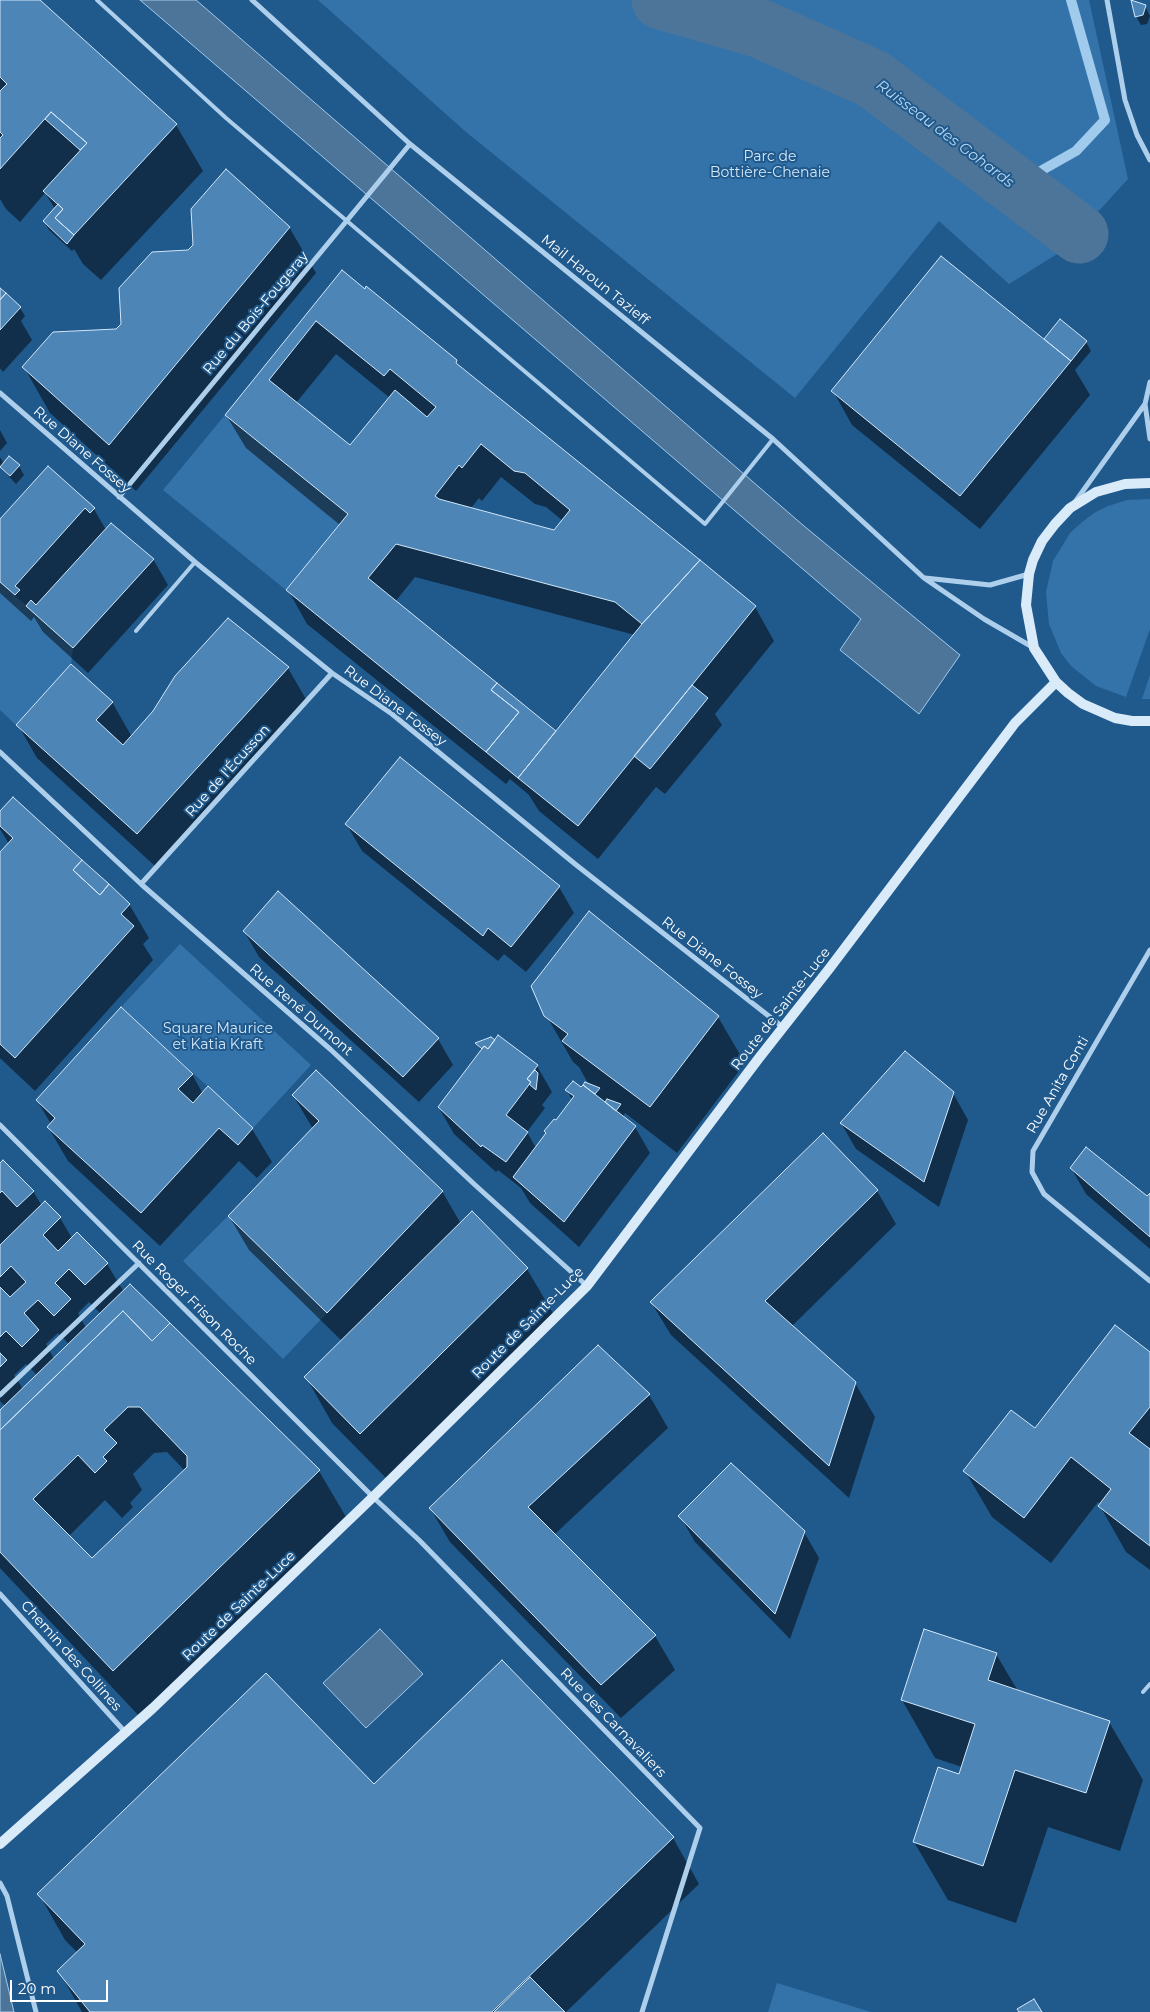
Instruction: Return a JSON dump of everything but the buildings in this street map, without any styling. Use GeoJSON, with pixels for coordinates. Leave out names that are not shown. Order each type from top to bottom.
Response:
{"type":"FeatureCollection","features":[{"type":"Feature","properties":{"kind":"street","name":"Mail Haroun Tazieff"},"geometry":{"type":"LineString","coordinates":[[252,0],[410,144],[773,440],[924,578],[984,619],[1034,648]]}},
{"type":"Feature","properties":{"kind":"street"},"geometry":{"type":"LineString","coordinates":[[1107,0],[1125,100],[1137,135],[1150,160]]}},
{"type":"Feature","properties":{"kind":"street","name":"Rue du Bois-Fougeray"},"geometry":{"type":"LineString","coordinates":[[118,497],[410,144]]}},
{"type":"Feature","properties":{"kind":"street"},"geometry":{"type":"LineString","coordinates":[[1150,382],[1145,404],[1150,439]]}},
{"type":"Feature","properties":{"kind":"street","name":"Rue Diane Fossey"},"geometry":{"type":"LineString","coordinates":[[0,392],[118,497],[195,562],[332,673],[392,714],[575,864],[784,1028]]}},
{"type":"Feature","properties":{"kind":"street"},"geometry":{"type":"LineString","coordinates":[[1145,404],[1070,508],[1042,541],[1029,574],[1026,605],[1034,648],[1056,682],[1083,704],[1098,712],[1132,721],[1150,721]]}},
{"type":"Feature","properties":{"kind":"street"},"geometry":{"type":"LineString","coordinates":[[1070,508],[1096,492],[1110,487],[1132,483],[1150,483]]}},
{"type":"Feature","properties":{"kind":"street"},"geometry":{"type":"LineString","coordinates":[[924,578],[990,584],[1029,574]]}},
{"type":"Feature","properties":{"kind":"street","name":"Rue de l'Écusson"},"geometry":{"type":"LineString","coordinates":[[141,884],[332,673]]}},
{"type":"Feature","properties":{"kind":"street","name":"Route de Sainte-Luce"},"geometry":{"type":"LineString","coordinates":[[0,1844],[126,1733],[373,1497],[587,1286],[1015,722],[1056,682]]}},
{"type":"Feature","properties":{"kind":"street","name":"Rue René Dumont"},"geometry":{"type":"LineString","coordinates":[[0,752],[141,884],[330,1049],[474,1184],[587,1286]]}},
{"type":"Feature","properties":{"kind":"street","name":"Rue Anita Conti"},"geometry":{"type":"LineString","coordinates":[[1150,950],[1033,1151],[1032,1172],[1044,1194],[1150,1281]]}},
{"type":"Feature","properties":{"kind":"street","name":"Rue Roger Frison Roche"},"geometry":{"type":"LineString","coordinates":[[0,1125],[373,1497]]}},
{"type":"Feature","properties":{"kind":"street"},"geometry":{"type":"LineString","coordinates":[[0,1395],[139,1263]]}},
{"type":"Feature","properties":{"kind":"street","name":"Rue des Carnavaliers"},"geometry":{"type":"LineString","coordinates":[[373,1497],[420,1541],[700,1828],[642,2012]]}},
{"type":"Feature","properties":{"kind":"street","name":"Chemin des Collines"},"geometry":{"type":"LineString","coordinates":[[0,1594],[126,1733]]}},
{"type":"Feature","properties":{"kind":"street"},"geometry":{"type":"LineString","coordinates":[[0,1884],[6,1896],[36,2012]]}},
{"type":"Feature","properties":{"kind":"lane"},"geometry":{"type":"LineString","coordinates":[[98,0],[226,118],[705,524],[773,440]]}},
{"type":"Feature","properties":{"kind":"lane"},"geometry":{"type":"LineString","coordinates":[[136,631],[195,562]]}},
{"type":"Feature","properties":{"kind":"lane"},"geometry":{"type":"LineString","coordinates":[[1143,1692],[1150,1684]]}},
{"type":"Feature","properties":{"kind":"green space","name":"Parc de Bottière-Chenaie"},"geometry":{"type":"Polygon","coordinates":[[[318,0],[1089,0],[1128,179],[1062,251],[1009,284],[939,221],[795,398],[466,132],[318,0]]]}},
{"type":"Feature","properties":{"kind":"green space"},"geometry":{"type":"Polygon","coordinates":[[[225,415],[348,514],[286,590],[163,490],[225,415]]]}},
{"type":"Feature","properties":{"kind":"green space"},"geometry":{"type":"Polygon","coordinates":[[[1150,499],[1150,629],[1126,697],[1096,686],[1071,666],[1061,653],[1049,624],[1046,592],[1053,561],[1070,533],[1081,523],[1094,513],[1108,506],[1127,500],[1150,499]]]}},
{"type":"Feature","properties":{"kind":"green space"},"geometry":{"type":"Polygon","coordinates":[[[0,582],[73,648],[71,664],[16,725],[0,710],[0,582]]]}},
{"type":"Feature","properties":{"kind":"green space"},"geometry":{"type":"Polygon","coordinates":[[[1150,675],[1150,699],[1142,699],[1150,675]]]}},
{"type":"Feature","properties":{"kind":"green space","name":"Square Maurice et Katia Kraft"},"geometry":{"type":"Polygon","coordinates":[[[180,944],[311,1065],[253,1128],[121,1007],[180,944]]]}},
{"type":"Feature","properties":{"kind":"green space"},"geometry":{"type":"Polygon","coordinates":[[[228,1216],[327,1313],[283,1359],[183,1261],[228,1216]]]}},
{"type":"Feature","properties":{"kind":"green space"},"geometry":{"type":"Polygon","coordinates":[[[777,1983],[871,2012],[768,2012],[777,1983]]]}},
{"type":"Feature","properties":{"kind":"shaded area"},"geometry":{"type":"Polygon","coordinates":[[[140,0],[196,0],[804,526],[960,655],[919,714],[840,650],[861,619],[140,0]]]}},
{"type":"Feature","properties":{"kind":"shaded area"},"geometry":{"type":"Polygon","coordinates":[[[380,1629],[423,1674],[366,1728],[323,1683],[380,1629]]]}},
{"type":"Feature","properties":{"kind":"shaded area"},"geometry":{"type":"Polygon","coordinates":[[[0,1954],[14,2012],[0,2012],[0,1954]]]}},
{"type":"Feature","properties":{"kind":"waterway","name":"Ruisseau des Gohards"},"geometry":{"type":"LineString","coordinates":[[661,0],[761,29],[873,79],[1079,234]]}},
{"type":"Feature","properties":{"kind":"waterway"},"geometry":{"type":"LineString","coordinates":[[1014,186],[1076,151],[1105,120],[1071,0]]}}]}
